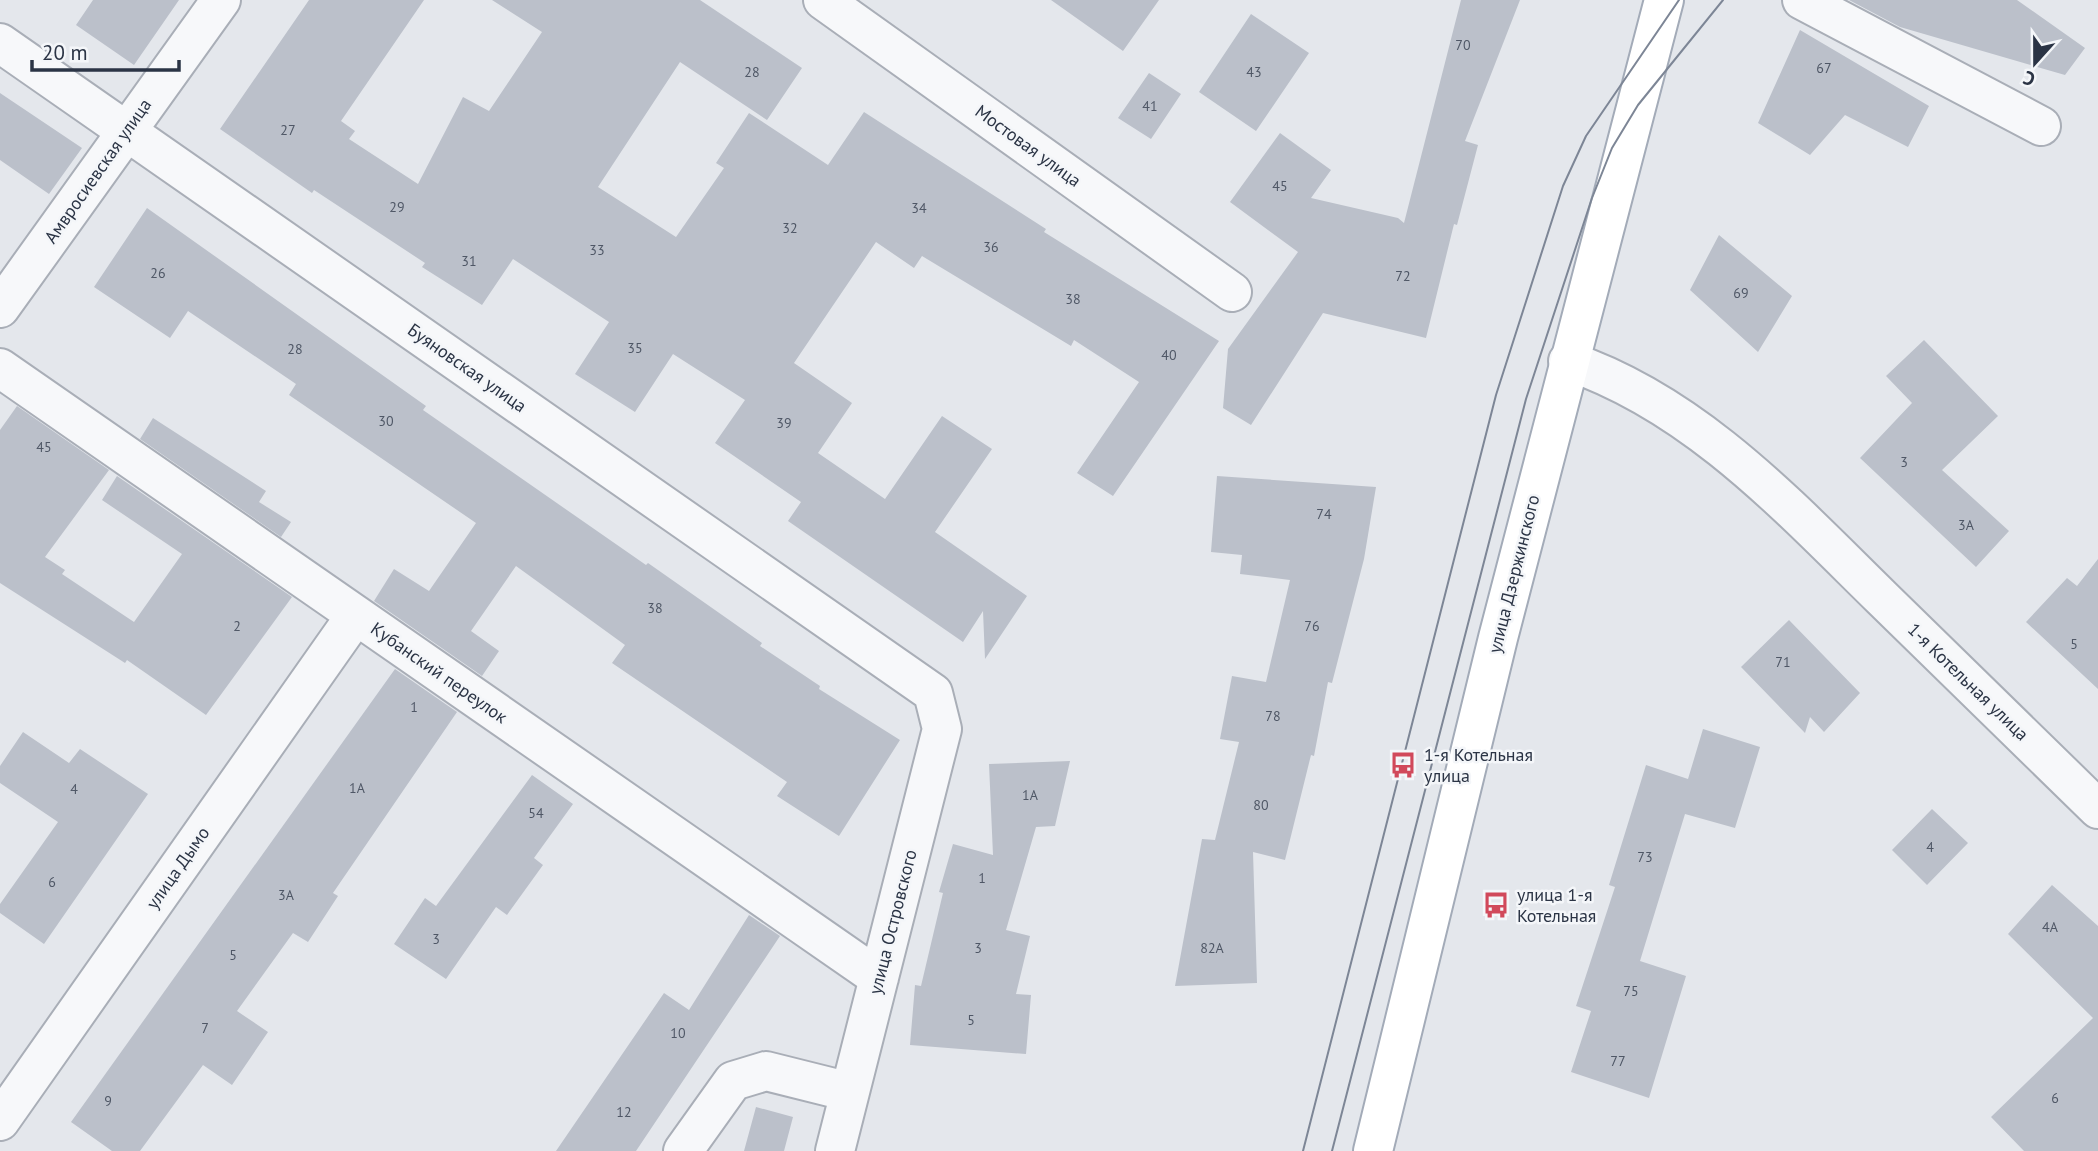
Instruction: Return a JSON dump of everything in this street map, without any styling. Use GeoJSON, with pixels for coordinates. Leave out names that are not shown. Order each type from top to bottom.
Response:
{"type":"FeatureCollection","features":[{"type":"Feature","properties":{"kind":"main road","name":"улица Дзержинского"},"geometry":{"type":"LineString","coordinates":[[1373,1151],[1568,361],[1628,150],[1664,0]]}},
{"type":"Feature","properties":{"kind":"street","name":"Амвросиевская улица"},"geometry":{"type":"LineString","coordinates":[[0,308],[221,0]]}},
{"type":"Feature","properties":{"kind":"street","name":"Мостовая улица"},"geometry":{"type":"LineString","coordinates":[[823,0],[1232,292]]}},
{"type":"Feature","properties":{"kind":"street"},"geometry":{"type":"LineString","coordinates":[[1802,0],[2041,125]]}},
{"type":"Feature","properties":{"kind":"street","name":"Буяновская улица"},"geometry":{"type":"LineString","coordinates":[[0,43],[933,693]]}},
{"type":"Feature","properties":{"kind":"street","name":"1-я Котельная улица"},"geometry":{"type":"LineString","coordinates":[[1568,361],[1605,374],[1648,396],[1766,485],[2098,809]]}},
{"type":"Feature","properties":{"kind":"street","name":"Кубанский переулок"},"geometry":{"type":"LineString","coordinates":[[0,368],[878,978]]}},
{"type":"Feature","properties":{"kind":"street","name":"улица Дымо"},"geometry":{"type":"LineString","coordinates":[[0,1121],[356,615]]}},
{"type":"Feature","properties":{"kind":"street","name":"улица Островского"},"geometry":{"type":"LineString","coordinates":[[835,1151],[942,729],[933,693]]}},
{"type":"Feature","properties":{"kind":"street"},"geometry":{"type":"LineString","coordinates":[[683,1151],[733,1081],[766,1071],[850,1092]]}},
{"type":"Feature","properties":{"kind":"building"},"geometry":{"type":"Polygon","coordinates":[[[93,0],[179,0],[134,65],[76,25],[93,0]]]}},
{"type":"Feature","properties":{"kind":"building"},"geometry":{"type":"Polygon","coordinates":[[[309,0],[424,0],[341,121],[355,131],[349,139],[418,184],[463,97],[489,111],[542,32],[492,0],[700,0],[802,68],[767,120],[680,62],[598,187],[676,237],[724,168],[716,163],[749,113],[828,165],[864,112],[1046,229],[1044,232],[1219,341],[1113,496],[1077,473],[1139,382],[1074,340],[1071,346],[922,256],[914,268],[876,242],[794,363],[852,403],[818,453],[885,499],[942,416],[992,449],[935,532],[1027,596],[985,659],[983,611],[963,642],[788,521],[801,502],[715,443],[745,400],[673,354],[635,412],[575,374],[609,322],[513,259],[482,305],[422,267],[425,263],[314,190],[312,193],[220,129],[309,0]]]}},
{"type":"Feature","properties":{"kind":"building"},"geometry":{"type":"Polygon","coordinates":[[[1051,0],[1159,0],[1123,51],[1051,0]]]}},
{"type":"Feature","properties":{"kind":"building"},"geometry":{"type":"Polygon","coordinates":[[[1461,0],[1520,0],[1465,141],[1478,145],[1457,225],[1454,224],[1426,338],[1323,313],[1251,425],[1223,408],[1228,349],[1298,252],[1230,202],[1280,133],[1331,170],[1311,198],[1398,218],[1404,223],[1461,0]]]}},
{"type":"Feature","properties":{"kind":"building"},"geometry":{"type":"Polygon","coordinates":[[[1849,0],[2017,0],[2085,48],[2065,75],[1900,27],[1849,0]]]}},
{"type":"Feature","properties":{"kind":"building"},"geometry":{"type":"Polygon","coordinates":[[[1251,14],[1309,53],[1256,131],[1199,92],[1251,14]]]}},
{"type":"Feature","properties":{"kind":"building"},"geometry":{"type":"Polygon","coordinates":[[[1800,30],[1929,106],[1908,147],[1845,115],[1810,155],[1758,123],[1800,30]]]}},
{"type":"Feature","properties":{"kind":"building"},"geometry":{"type":"Polygon","coordinates":[[[1149,73],[1181,94],[1151,139],[1118,118],[1149,73]]]}},
{"type":"Feature","properties":{"kind":"building"},"geometry":{"type":"Polygon","coordinates":[[[0,93],[82,148],[49,194],[0,160],[0,93]]]}},
{"type":"Feature","properties":{"kind":"building"},"geometry":{"type":"Polygon","coordinates":[[[147,208],[426,406],[423,410],[762,643],[760,646],[820,686],[819,689],[900,740],[839,836],[777,796],[787,782],[612,663],[625,645],[516,566],[471,631],[499,651],[482,676],[374,601],[394,569],[429,591],[476,523],[289,395],[296,384],[188,311],[170,338],[94,287],[147,208]]]}},
{"type":"Feature","properties":{"kind":"building"},"geometry":{"type":"Polygon","coordinates":[[[1719,235],[1792,296],[1758,352],[1690,290],[1719,235]]]}},
{"type":"Feature","properties":{"kind":"building"},"geometry":{"type":"Polygon","coordinates":[[[1924,340],[1998,416],[1942,470],[2009,531],[1976,567],[1860,458],[1912,403],[1886,376],[1924,340]]]}},
{"type":"Feature","properties":{"kind":"building"},"geometry":{"type":"Polygon","coordinates":[[[17,406],[109,470],[45,557],[65,570],[62,574],[134,622],[182,554],[102,500],[117,476],[292,597],[206,715],[127,660],[125,663],[0,583],[0,430],[17,406]]]}},
{"type":"Feature","properties":{"kind":"building"},"geometry":{"type":"Polygon","coordinates":[[[153,418],[266,491],[259,502],[291,522],[281,537],[140,439],[153,418]]]}},
{"type":"Feature","properties":{"kind":"building"},"geometry":{"type":"Polygon","coordinates":[[[1217,476],[1376,487],[1364,559],[1332,683],[1328,682],[1314,756],[1311,755],[1285,860],[1253,852],[1257,983],[1175,986],[1202,839],[1215,840],[1239,742],[1220,739],[1232,676],[1266,682],[1290,580],[1240,574],[1242,555],[1211,552],[1217,476]]]}},
{"type":"Feature","properties":{"kind":"building"},"geometry":{"type":"Polygon","coordinates":[[[2098,559],[2098,689],[2026,622],[2067,578],[2077,586],[2098,559]]]}},
{"type":"Feature","properties":{"kind":"building"},"geometry":{"type":"Polygon","coordinates":[[[1789,620],[1860,693],[1824,732],[1810,717],[1805,733],[1741,667],[1789,620]]]}},
{"type":"Feature","properties":{"kind":"building"},"geometry":{"type":"Polygon","coordinates":[[[395,669],[457,712],[333,893],[338,896],[308,942],[293,933],[237,1011],[268,1032],[232,1085],[203,1065],[140,1151],[112,1151],[71,1122],[395,669]]]}},
{"type":"Feature","properties":{"kind":"building"},"geometry":{"type":"Polygon","coordinates":[[[1703,729],[1760,747],[1735,828],[1685,814],[1640,961],[1686,976],[1649,1098],[1571,1072],[1591,1011],[1576,1006],[1615,887],[1609,885],[1646,765],[1688,779],[1703,729]]]}},
{"type":"Feature","properties":{"kind":"building"},"geometry":{"type":"Polygon","coordinates":[[[23,732],[69,763],[80,749],[148,794],[44,944],[0,913],[0,904],[58,822],[0,783],[0,766],[23,732]]]}},
{"type":"Feature","properties":{"kind":"building"},"geometry":{"type":"Polygon","coordinates":[[[1070,761],[1055,826],[1036,827],[1006,930],[1030,936],[1016,994],[1031,995],[1026,1054],[910,1045],[915,985],[921,986],[943,893],[939,892],[953,844],[993,855],[989,764],[1070,761]]]}},
{"type":"Feature","properties":{"kind":"building"},"geometry":{"type":"Polygon","coordinates":[[[532,775],[573,804],[534,858],[543,865],[507,915],[496,907],[446,979],[394,944],[425,898],[436,906],[532,775]]]}},
{"type":"Feature","properties":{"kind":"building"},"geometry":{"type":"Polygon","coordinates":[[[1932,809],[1968,843],[1927,885],[1892,850],[1932,809]]]}},
{"type":"Feature","properties":{"kind":"building"},"geometry":{"type":"Polygon","coordinates":[[[2052,885],[2098,926],[2098,1151],[2024,1151],[1991,1117],[2093,1018],[2008,934],[2052,885]]]}},
{"type":"Feature","properties":{"kind":"building"},"geometry":{"type":"Polygon","coordinates":[[[749,915],[780,936],[636,1151],[556,1151],[664,993],[689,1010],[749,915]]]}},
{"type":"Feature","properties":{"kind":"building"},"geometry":{"type":"Polygon","coordinates":[[[756,1107],[793,1117],[784,1151],[744,1151],[756,1107]]]}},
{"type":"Feature","properties":{"kind":"tram line"},"geometry":{"type":"LineString","coordinates":[[1303,1151],[1496,395],[1563,186],[1586,136],[1679,0]]}},
{"type":"Feature","properties":{"kind":"tram line"},"geometry":{"type":"LineString","coordinates":[[1332,1151],[1526,399],[1592,198],[1612,148],[1638,105],[1723,0]]}},
{"type":"Feature","properties":{"kind":"place","name":"1-я Котельная улица"},"geometry":{"type":"Point","coordinates":[1403,765]}},
{"type":"Feature","properties":{"kind":"place","name":"улица 1-я Котельная"},"geometry":{"type":"Point","coordinates":[1496,905]}}]}
